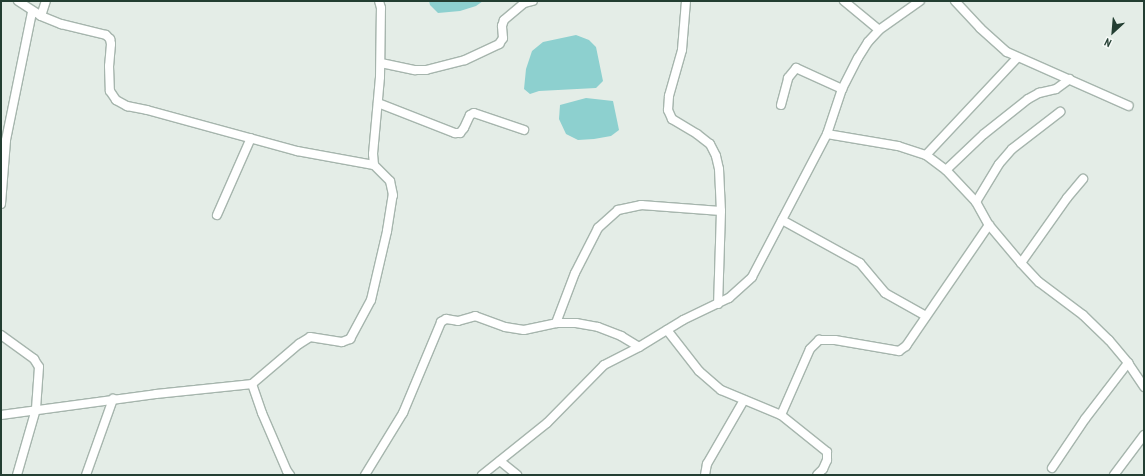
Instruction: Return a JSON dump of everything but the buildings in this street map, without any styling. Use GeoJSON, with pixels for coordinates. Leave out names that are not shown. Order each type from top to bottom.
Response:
{"type":"FeatureCollection","features":[{"type":"Feature","properties":{"kind":"street"},"geometry":{"type":"LineString","coordinates":[[1,415],[113,399],[252,384],[299,344],[310,337],[342,342],[350,340],[371,300],[388,231],[392,196],[390,182],[374,166],[297,151],[148,110],[127,106],[116,100],[110,92],[109,66],[111,44],[110,39],[106,35],[61,24],[32,12],[18,1]]}},
{"type":"Feature","properties":{"kind":"street"},"geometry":{"type":"LineString","coordinates":[[41,16],[46,1]]}},
{"type":"Feature","properties":{"kind":"street"},"geometry":{"type":"LineString","coordinates":[[374,166],[373,154],[381,63],[379,1]]}},
{"type":"Feature","properties":{"kind":"street"},"geometry":{"type":"LineString","coordinates":[[381,63],[415,70],[426,70],[465,60],[499,44],[503,38],[502,26],[504,20],[524,3],[533,1]]}},
{"type":"Feature","properties":{"kind":"street"},"geometry":{"type":"LineString","coordinates":[[686,1],[682,50],[669,96],[668,110],[672,120],[698,134],[710,144],[719,169],[721,211],[718,304]]}},
{"type":"Feature","properties":{"kind":"street"},"geometry":{"type":"LineString","coordinates":[[844,1],[879,30]]}},
{"type":"Feature","properties":{"kind":"street"},"geometry":{"type":"LineString","coordinates":[[482,475],[547,423],[604,364],[639,347],[683,320],[718,304],[740,289],[752,277],[827,134],[842,89],[858,58],[868,42],[879,30],[920,1]]}},
{"type":"Feature","properties":{"kind":"street"},"geometry":{"type":"LineString","coordinates":[[955,1],[995,42],[1017,58],[1070,79],[1129,106]]}},
{"type":"Feature","properties":{"kind":"street"},"geometry":{"type":"LineString","coordinates":[[1,204],[6,140],[32,12]]}},
{"type":"Feature","properties":{"kind":"street"},"geometry":{"type":"LineString","coordinates":[[926,155],[1017,58]]}},
{"type":"Feature","properties":{"kind":"street"},"geometry":{"type":"LineString","coordinates":[[781,105],[788,78],[796,68],[842,89]]}},
{"type":"Feature","properties":{"kind":"street"},"geometry":{"type":"LineString","coordinates":[[946,170],[984,134],[1028,99],[1038,93],[1056,89],[1070,79]]}},
{"type":"Feature","properties":{"kind":"street"},"geometry":{"type":"LineString","coordinates":[[378,102],[455,133],[460,133],[470,115],[474,113],[524,130]]}},
{"type":"Feature","properties":{"kind":"street"},"geometry":{"type":"LineString","coordinates":[[976,202],[999,164],[1012,149],[1060,112]]}},
{"type":"Feature","properties":{"kind":"street"},"geometry":{"type":"LineString","coordinates":[[827,134],[898,146],[926,155],[946,170],[976,202],[988,226],[1021,263],[1039,282],[1083,315],[1109,340],[1128,363],[1144,387]]}},
{"type":"Feature","properties":{"kind":"street"},"geometry":{"type":"LineString","coordinates":[[217,215],[251,138]]}},
{"type":"Feature","properties":{"kind":"street"},"geometry":{"type":"LineString","coordinates":[[1021,263],[1062,203],[1083,179]]}},
{"type":"Feature","properties":{"kind":"street"},"geometry":{"type":"LineString","coordinates":[[556,323],[575,273],[598,228],[618,210],[641,205],[721,211]]}},
{"type":"Feature","properties":{"kind":"street"},"geometry":{"type":"LineString","coordinates":[[782,220],[860,263],[867,269],[886,293],[926,316]]}},
{"type":"Feature","properties":{"kind":"street"},"geometry":{"type":"LineString","coordinates":[[781,415],[810,350],[818,340],[835,340],[899,351],[906,346],[988,226]]}},
{"type":"Feature","properties":{"kind":"street"},"geometry":{"type":"LineString","coordinates":[[365,475],[403,412],[441,322],[446,319],[458,321],[475,316],[505,327],[524,330],[556,323],[576,323],[598,327],[621,336],[639,347]]}},
{"type":"Feature","properties":{"kind":"street"},"geometry":{"type":"LineString","coordinates":[[667,330],[699,371],[721,390],[781,415],[827,452],[828,460],[824,469],[817,475]]}},
{"type":"Feature","properties":{"kind":"street"},"geometry":{"type":"LineString","coordinates":[[1,335],[38,363],[40,375],[36,409],[17,475]]}},
{"type":"Feature","properties":{"kind":"street"},"geometry":{"type":"LineString","coordinates":[[1052,468],[1085,419],[1128,363]]}},
{"type":"Feature","properties":{"kind":"street"},"geometry":{"type":"LineString","coordinates":[[252,384],[262,413],[290,475]]}},
{"type":"Feature","properties":{"kind":"street"},"geometry":{"type":"LineString","coordinates":[[86,475],[113,399]]}},
{"type":"Feature","properties":{"kind":"street"},"geometry":{"type":"LineString","coordinates":[[705,475],[707,464],[744,400]]}},
{"type":"Feature","properties":{"kind":"street"},"geometry":{"type":"LineString","coordinates":[[1114,475],[1144,435]]}},
{"type":"Feature","properties":{"kind":"street"},"geometry":{"type":"LineString","coordinates":[[500,461],[517,475]]}},
{"type":"Feature","properties":{"kind":"water"},"geometry":{"type":"Polygon","coordinates":[[[429,1],[483,1],[476,6],[460,11],[438,13],[430,5],[429,1]]]}},
{"type":"Feature","properties":{"kind":"water"},"geometry":{"type":"Polygon","coordinates":[[[576,35],[589,40],[596,47],[603,81],[596,88],[539,91],[530,94],[524,89],[526,69],[532,51],[543,42],[576,35]]]}},
{"type":"Feature","properties":{"kind":"water"},"geometry":{"type":"Polygon","coordinates":[[[586,98],[613,101],[619,130],[611,136],[594,139],[578,140],[566,134],[559,119],[560,105],[586,98]]]}}]}
